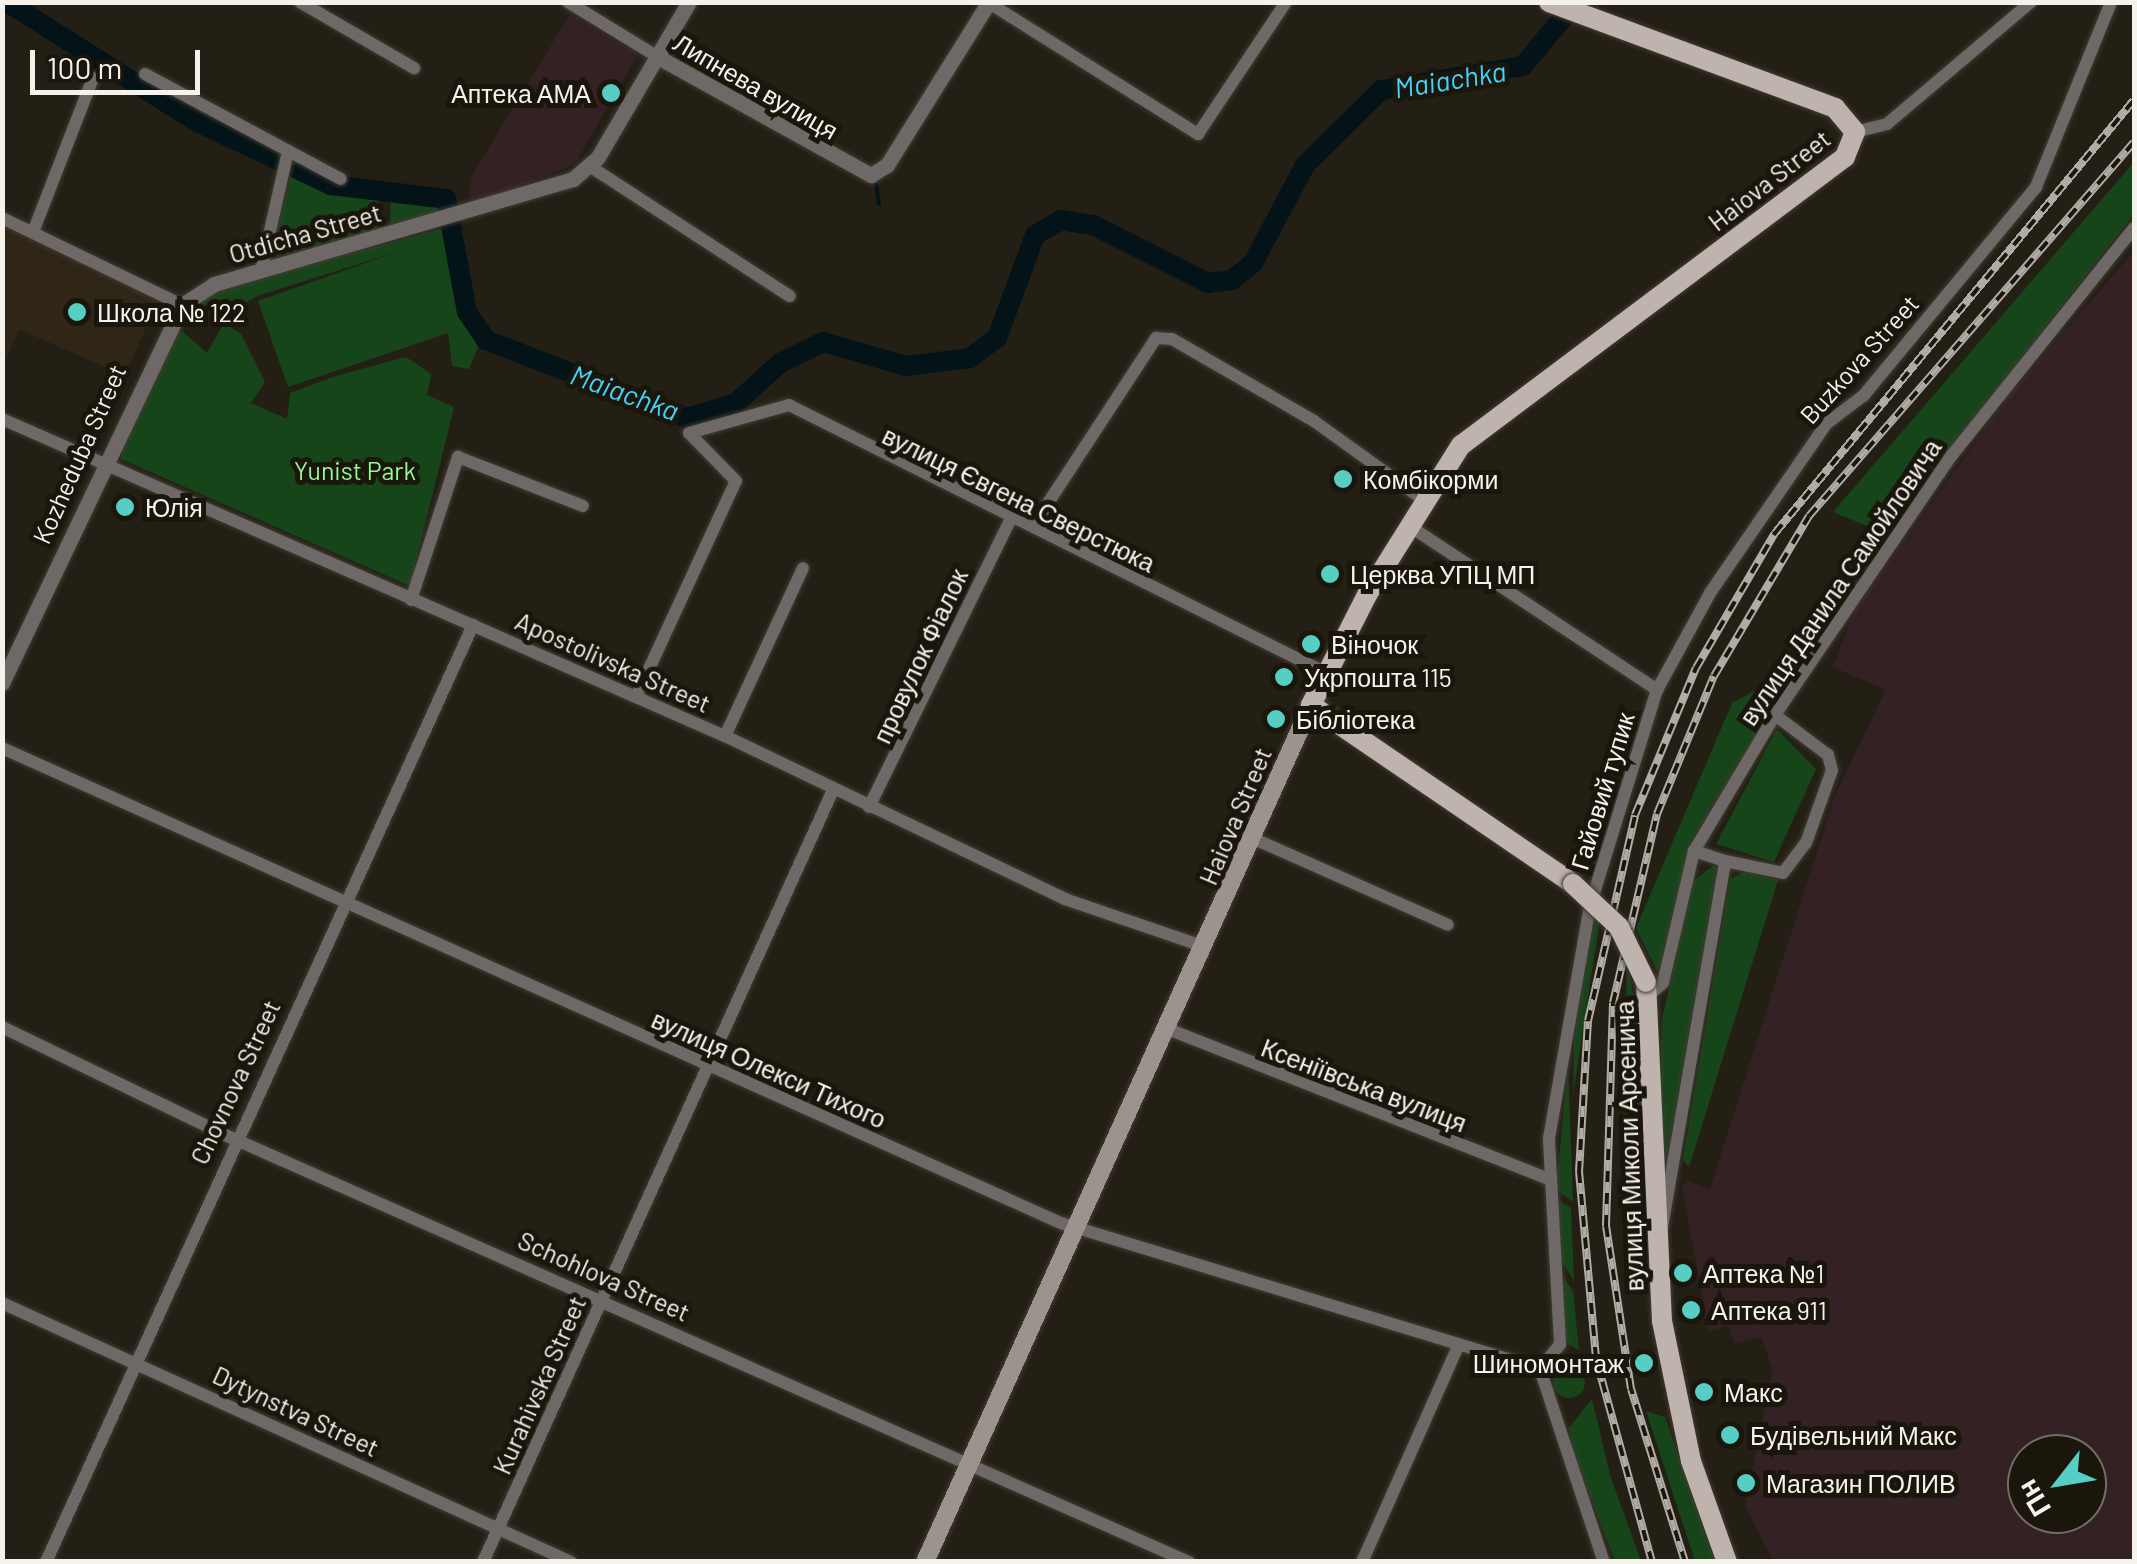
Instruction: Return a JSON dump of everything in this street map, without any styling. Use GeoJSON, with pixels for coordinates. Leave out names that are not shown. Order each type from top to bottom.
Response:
{"type":"FeatureCollection","features":[{"type":"Feature","properties":{"kind":"main road","name":"Haiova Street"},"geometry":{"type":"LineString","coordinates":[[925,1562],[1311,705],[1408,524],[1481,424],[1846,157],[1855,132],[1835,108],[1550,3]]}},
{"type":"Feature","properties":{"kind":"main road","name":"вулиця Миколи Арсенича"},"geometry":{"type":"LineString","coordinates":[[1311,705],[1573,884],[1620,927],[1648,988],[1653,1249],[1687,1443],[1727,1562]]}},
{"type":"Feature","properties":{"kind":"street"},"geometry":{"type":"LineString","coordinates":[[300,2],[414,68]]}},
{"type":"Feature","properties":{"kind":"street","name":"Липнева вулиця"},"geometry":{"type":"LineString","coordinates":[[568,2],[656,56],[871,176],[887,165],[989,3]]}},
{"type":"Feature","properties":{"kind":"street"},"geometry":{"type":"LineString","coordinates":[[689,2],[591,167],[790,296]]}},
{"type":"Feature","properties":{"kind":"street"},"geometry":{"type":"LineString","coordinates":[[989,3],[1198,134],[1286,2]]}},
{"type":"Feature","properties":{"kind":"street"},"geometry":{"type":"LineString","coordinates":[[1855,132],[1888,124],[2031,2]]}},
{"type":"Feature","properties":{"kind":"street","name":"Buzkova Street"},"geometry":{"type":"LineString","coordinates":[[1658,690],[1710,593],[1826,424],[1864,394],[2036,187],[2110,2]]}},
{"type":"Feature","properties":{"kind":"street"},"geometry":{"type":"LineString","coordinates":[[145,74],[287,155],[341,179]]}},
{"type":"Feature","properties":{"kind":"street"},"geometry":{"type":"LineString","coordinates":[[33,232],[94,78]]}},
{"type":"Feature","properties":{"kind":"street"},"geometry":{"type":"LineString","coordinates":[[261,271],[287,155]]}},
{"type":"Feature","properties":{"kind":"street","name":"Otdicha Street"},"geometry":{"type":"LineString","coordinates":[[182,304],[261,271],[545,192],[591,167]]}},
{"type":"Feature","properties":{"kind":"street"},"geometry":{"type":"LineString","coordinates":[[2,218],[182,304]]}},
{"type":"Feature","properties":{"kind":"street","name":"вулиця Данила Самойловича"},"geometry":{"type":"LineString","coordinates":[[1648,988],[1664,983],[1694,852],[1775,715],[1952,456],[2134,228]]}},
{"type":"Feature","properties":{"kind":"street","name":"Kozheduba Street"},"geometry":{"type":"LineString","coordinates":[[2,683],[102,464],[182,304]]}},
{"type":"Feature","properties":{"kind":"street"},"geometry":{"type":"LineString","coordinates":[[1034,526],[1156,338],[1172,338],[1314,420],[1424,500]]}},
{"type":"Feature","properties":{"kind":"street","name":"вулиця Євгена Сверстюка"},"geometry":{"type":"LineString","coordinates":[[636,697],[736,481],[690,433],[790,406],[1009,522],[1034,526],[1326,673]]}},
{"type":"Feature","properties":{"kind":"street","name":"Apostolivska Street"},"geometry":{"type":"LineString","coordinates":[[2,419],[725,736],[868,807],[1117,920],[1205,947]]}},
{"type":"Feature","properties":{"kind":"street"},"geometry":{"type":"LineString","coordinates":[[412,600],[458,457],[583,506]]}},
{"type":"Feature","properties":{"kind":"street","name":"провулок Фіалок"},"geometry":{"type":"LineString","coordinates":[[868,807],[1009,522]]}},
{"type":"Feature","properties":{"kind":"street"},"geometry":{"type":"LineString","coordinates":[[1408,524],[1658,690]]}},
{"type":"Feature","properties":{"kind":"street"},"geometry":{"type":"LineString","coordinates":[[725,736],[803,568]]}},
{"type":"Feature","properties":{"kind":"street","name":"Chovnova Street"},"geometry":{"type":"LineString","coordinates":[[46,1562],[232,1138],[473,625]]}},
{"type":"Feature","properties":{"kind":"street","name":"Гайовий тупик"},"geometry":{"type":"LineString","coordinates":[[1540,1369],[1560,1344],[1547,1178],[1590,906],[1658,690]]}},
{"type":"Feature","properties":{"kind":"street"},"geometry":{"type":"LineString","coordinates":[[1694,852],[1784,873],[1806,843],[1832,770],[1828,755],[1775,715]]}},
{"type":"Feature","properties":{"kind":"street","name":"вулиця Олекси Тихого"},"geometry":{"type":"LineString","coordinates":[[2,748],[1076,1230],[1457,1349],[1540,1369]]}},
{"type":"Feature","properties":{"kind":"street","name":"Kurahivska Street"},"geometry":{"type":"LineString","coordinates":[[483,1562],[833,790]]}},
{"type":"Feature","properties":{"kind":"street"},"geometry":{"type":"LineString","coordinates":[[1252,838],[1448,926]]}},
{"type":"Feature","properties":{"kind":"street"},"geometry":{"type":"LineString","coordinates":[[1653,1249],[1667,1222],[1725,861]]}},
{"type":"Feature","properties":{"kind":"street","name":"Schohlova Street"},"geometry":{"type":"LineString","coordinates":[[2,1027],[232,1138],[602,1298],[1189,1562]]}},
{"type":"Feature","properties":{"kind":"street","name":"Ксеніївська вулиця"},"geometry":{"type":"LineString","coordinates":[[1168,1028],[1547,1178]]}},
{"type":"Feature","properties":{"kind":"street","name":"Dytynstva Street"},"geometry":{"type":"LineString","coordinates":[[2,1303],[571,1562]]}},
{"type":"Feature","properties":{"kind":"street"},"geometry":{"type":"LineString","coordinates":[[1362,1562],[1457,1349]]}},
{"type":"Feature","properties":{"kind":"street"},"geometry":{"type":"LineString","coordinates":[[1540,1369],[1604,1562]]}},
{"type":"Feature","properties":{"kind":"shaded area"},"geometry":{"type":"Polygon","coordinates":[[[570,14],[638,54],[575,164],[469,207],[470,179],[570,14]]]}},
{"type":"Feature","properties":{"kind":"shaded area","name":"Школа № 122"},"geometry":{"type":"Polygon","coordinates":[[[3,224],[160,295],[125,376],[19,329],[3,366],[3,224]]]}},
{"type":"Feature","properties":{"kind":"shaded area"},"geometry":{"type":"Polygon","coordinates":[[[2134,251],[2134,1561],[1773,1561],[1745,1506],[1773,1369],[1761,1337],[1735,1344],[1729,1326],[1709,1331],[1682,1188],[1688,1181],[1710,1189],[1835,795],[1886,690],[1833,667],[1853,613],[2010,394],[2134,251]]]}},
{"type":"Feature","properties":{"kind":"green space"},"geometry":{"type":"Polygon","coordinates":[[[2134,162],[2134,214],[1884,533],[1833,512],[2134,162]]]}},
{"type":"Feature","properties":{"kind":"green space"},"geometry":{"type":"Polygon","coordinates":[[[291,174],[326,190],[377,192],[383,228],[270,259],[291,174]]]}},
{"type":"Feature","properties":{"kind":"green space"},"geometry":{"type":"Polygon","coordinates":[[[391,192],[439,203],[441,214],[390,225],[391,192]]]}},
{"type":"Feature","properties":{"kind":"green space"},"geometry":{"type":"Polygon","coordinates":[[[445,228],[479,345],[469,369],[452,366],[448,333],[288,387],[258,301],[397,252],[257,296],[238,308],[208,314],[193,305],[218,289],[445,228]]]}},
{"type":"Feature","properties":{"kind":"green space","name":"Yunist Park"},"geometry":{"type":"Polygon","coordinates":[[[224,323],[241,334],[265,382],[251,403],[287,419],[290,393],[336,376],[406,357],[431,374],[427,395],[454,407],[410,586],[121,459],[122,432],[174,324],[207,353],[224,323]]]}},
{"type":"Feature","properties":{"kind":"green space"},"geometry":{"type":"Polygon","coordinates":[[[1754,691],[1779,698],[1692,839],[1658,973],[1636,928],[1732,703],[1754,691]]]}},
{"type":"Feature","properties":{"kind":"green space"},"geometry":{"type":"Polygon","coordinates":[[[1777,729],[1816,769],[1774,862],[1716,844],[1777,729]]]}},
{"type":"Feature","properties":{"kind":"green space"},"geometry":{"type":"Polygon","coordinates":[[[1714,865],[1717,869],[1657,1218],[1662,1019],[1693,881],[1714,865]]]}},
{"type":"Feature","properties":{"kind":"green space"},"geometry":{"type":"Polygon","coordinates":[[[1746,871],[1778,880],[1689,1167],[1683,1160],[1730,879],[1746,871]]]}},
{"type":"Feature","properties":{"kind":"green space"},"geometry":{"type":"Polygon","coordinates":[[[1593,912],[1600,920],[1573,1094],[1574,1038],[1593,912]]]}},
{"type":"Feature","properties":{"kind":"green space"},"geometry":{"type":"Polygon","coordinates":[[[1627,965],[1644,1042],[1631,1212],[1622,1171],[1627,965]]]}},
{"type":"Feature","properties":{"kind":"green space"},"geometry":{"type":"Polygon","coordinates":[[[1568,1066],[1573,1202],[1556,1189],[1568,1066]]]}},
{"type":"Feature","properties":{"kind":"green space"},"geometry":{"type":"Polygon","coordinates":[[[1554,1197],[1571,1208],[1574,1281],[1560,1258],[1554,1197]]]}},
{"type":"Feature","properties":{"kind":"green space"},"geometry":{"type":"Polygon","coordinates":[[[1558,1269],[1573,1291],[1579,1350],[1565,1342],[1558,1269]]]}},
{"type":"Feature","properties":{"kind":"green space"},"geometry":{"type":"Polygon","coordinates":[[[1569,1366],[1581,1370],[1585,1382],[1581,1394],[1569,1398],[1557,1394],[1553,1382],[1557,1370],[1569,1366]]]}},
{"type":"Feature","properties":{"kind":"green space"},"geometry":{"type":"Polygon","coordinates":[[[1592,1399],[1610,1475],[1641,1561],[1615,1561],[1573,1453],[1569,1428],[1592,1399]]]}},
{"type":"Feature","properties":{"kind":"green space"},"geometry":{"type":"Polygon","coordinates":[[[1646,1411],[1665,1417],[1715,1561],[1695,1561],[1646,1411]]]}},
{"type":"Feature","properties":{"kind":"waterway","name":"Maiachka"},"geometry":{"type":"LineString","coordinates":[[7,2],[195,121],[331,185],[446,199],[467,312],[486,340],[687,418],[736,403],[780,363],[823,342],[906,366],[970,358],[997,338],[1035,235],[1061,220],[1093,225],[1208,283],[1232,280],[1253,263],[1305,165],[1381,90],[1523,66],[1576,2]]}},
{"type":"Feature","properties":{"kind":"waterway"},"geometry":{"type":"LineString","coordinates":[[876,183],[879,204]]}},
{"type":"Feature","properties":{"kind":"railway"},"geometry":{"type":"LineString","coordinates":[[1652,1562],[1596,1358],[1579,1172],[1588,1021],[1635,815],[1696,668],[1775,533],[2134,100]]}},
{"type":"Feature","properties":{"kind":"railway"},"geometry":{"type":"LineString","coordinates":[[1685,1562],[1631,1389],[1606,1226],[1613,1003],[1657,814],[1714,676],[1809,516],[2134,142]]}},
{"type":"Feature","properties":{"kind":"place","name":"Аптека АМА"},"geometry":{"type":"Point","coordinates":[611,93]}},
{"type":"Feature","properties":{"kind":"place","name":"Школа № 122"},"geometry":{"type":"Point","coordinates":[77,312]}},
{"type":"Feature","properties":{"kind":"place","name":"Комбікорми"},"geometry":{"type":"Point","coordinates":[1343,479]}},
{"type":"Feature","properties":{"kind":"place","name":"Юлія"},"geometry":{"type":"Point","coordinates":[125,507]}},
{"type":"Feature","properties":{"kind":"place","name":"Церква УПЦ МП"},"geometry":{"type":"Point","coordinates":[1330,574]}},
{"type":"Feature","properties":{"kind":"place","name":"Віночок"},"geometry":{"type":"Point","coordinates":[1311,644]}},
{"type":"Feature","properties":{"kind":"place","name":"Укрпошта 115"},"geometry":{"type":"Point","coordinates":[1284,677]}},
{"type":"Feature","properties":{"kind":"place","name":"Бібліотека"},"geometry":{"type":"Point","coordinates":[1276,719]}},
{"type":"Feature","properties":{"kind":"place","name":"Аптека №1"},"geometry":{"type":"Point","coordinates":[1683,1273]}},
{"type":"Feature","properties":{"kind":"place","name":"Аптека 911"},"geometry":{"type":"Point","coordinates":[1691,1310]}},
{"type":"Feature","properties":{"kind":"place","name":"Шиномонтаж"},"geometry":{"type":"Point","coordinates":[1644,1363]}},
{"type":"Feature","properties":{"kind":"place","name":"Макс"},"geometry":{"type":"Point","coordinates":[1704,1392]}},
{"type":"Feature","properties":{"kind":"place","name":"Будівельний Макс"},"geometry":{"type":"Point","coordinates":[1730,1435]}},
{"type":"Feature","properties":{"kind":"place","name":"Магазин ПОЛИВ"},"geometry":{"type":"Point","coordinates":[1746,1483]}}]}
